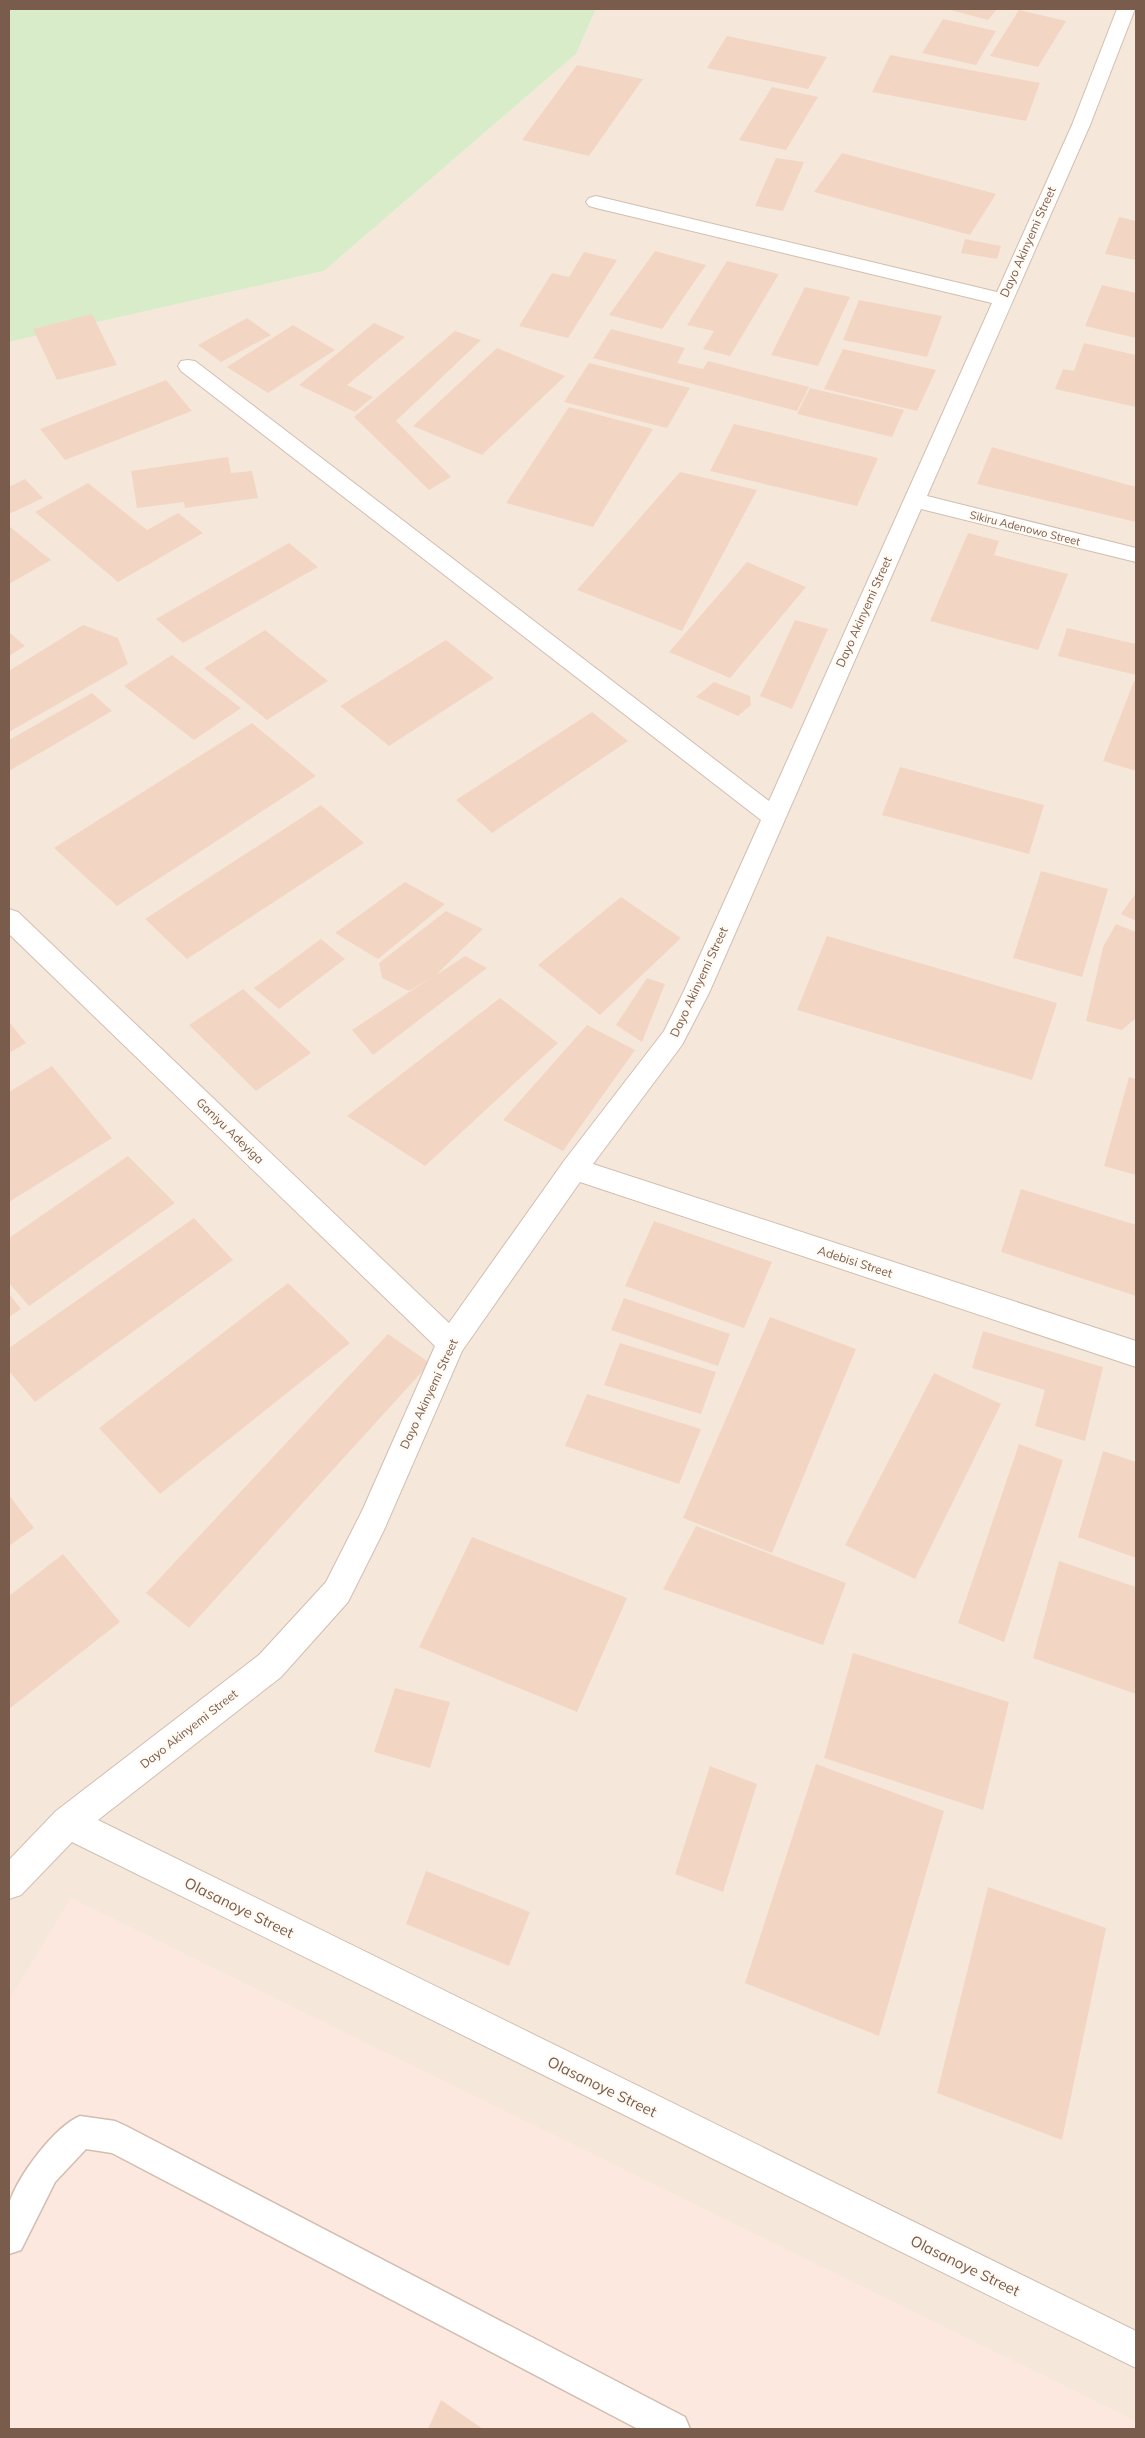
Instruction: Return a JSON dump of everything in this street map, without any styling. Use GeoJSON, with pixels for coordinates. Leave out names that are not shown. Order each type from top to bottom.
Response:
{"type":"FeatureCollection","features":[{"type":"Feature","properties":{"kind":"street","name":"Dayo Akinyemi Street"},"geometry":{"type":"LineString","coordinates":[[9,1883],[68,1823],[270,1666],[337,1592],[372,1520],[451,1343],[574,1169],[673,1038],[696,993],[1002,298],[1081,125],[1126,9]]}},
{"type":"Feature","properties":{"kind":"street"},"geometry":{"type":"LineString","coordinates":[[596,202],[1002,298]]}},
{"type":"Feature","properties":{"kind":"street"},"geometry":{"type":"LineString","coordinates":[[188,366],[773,817]]}},
{"type":"Feature","properties":{"kind":"street","name":"Sikiru Adenowo Street"},"geometry":{"type":"LineString","coordinates":[[914,500],[1136,555]]}},
{"type":"Feature","properties":{"kind":"street","name":"Ganiyu Adeyiga"},"geometry":{"type":"LineString","coordinates":[[9,919],[451,1343]]}},
{"type":"Feature","properties":{"kind":"street","name":"Adebisi Street"},"geometry":{"type":"LineString","coordinates":[[574,1169],[1136,1354]]}},
{"type":"Feature","properties":{"kind":"street","name":"Olasanoye Street"},"geometry":{"type":"LineString","coordinates":[[68,1823],[1136,2350]]}},
{"type":"Feature","properties":{"kind":"lane"},"geometry":{"type":"LineString","coordinates":[[9,2238],[44,2171],[80,2132],[115,2137],[673,2429]]}},
{"type":"Feature","properties":{"kind":"shaded area"},"geometry":{"type":"Polygon","coordinates":[[[596,9],[1136,9],[1136,2429],[9,2429],[9,342],[324,271],[576,54],[596,9]]]}},
{"type":"Feature","properties":{"kind":"shaded area"},"geometry":{"type":"Polygon","coordinates":[[[71,1898],[1136,2421],[1136,2429],[9,2429],[9,2000],[71,1898]]]}},
{"type":"Feature","properties":{"kind":"green space"},"geometry":{"type":"Polygon","coordinates":[[[9,9],[596,9],[576,54],[324,271],[9,342],[9,9]]]}},
{"type":"Feature","properties":{"kind":"building"},"geometry":{"type":"Polygon","coordinates":[[[947,9],[997,9],[988,20],[947,9]]]}},
{"type":"Feature","properties":{"kind":"building"},"geometry":{"type":"Polygon","coordinates":[[[1019,10],[1066,21],[1038,67],[990,56],[1019,10]]]}},
{"type":"Feature","properties":{"kind":"building"},"geometry":{"type":"Polygon","coordinates":[[[943,19],[996,31],[976,65],[922,53],[943,19]]]}},
{"type":"Feature","properties":{"kind":"building"},"geometry":{"type":"Polygon","coordinates":[[[727,36],[827,57],[808,89],[707,68],[727,36]]]}},
{"type":"Feature","properties":{"kind":"building"},"geometry":{"type":"Polygon","coordinates":[[[890,55],[1040,83],[1026,121],[872,92],[890,55]]]}},
{"type":"Feature","properties":{"kind":"building"},"geometry":{"type":"Polygon","coordinates":[[[577,65],[643,79],[589,156],[522,140],[577,65]]]}},
{"type":"Feature","properties":{"kind":"building"},"geometry":{"type":"Polygon","coordinates":[[[772,87],[818,97],[786,150],[739,140],[772,87]]]}},
{"type":"Feature","properties":{"kind":"building"},"geometry":{"type":"Polygon","coordinates":[[[842,153],[996,194],[970,235],[814,192],[842,153]]]}},
{"type":"Feature","properties":{"kind":"building"},"geometry":{"type":"Polygon","coordinates":[[[776,158],[804,162],[783,211],[755,206],[776,158]]]}},
{"type":"Feature","properties":{"kind":"building"},"geometry":{"type":"Polygon","coordinates":[[[1119,217],[1136,221],[1136,260],[1105,254],[1119,217]]]}},
{"type":"Feature","properties":{"kind":"building"},"geometry":{"type":"Polygon","coordinates":[[[965,239],[1001,246],[997,259],[961,253],[965,239]]]}},
{"type":"Feature","properties":{"kind":"building"},"geometry":{"type":"Polygon","coordinates":[[[655,251],[706,265],[662,329],[609,315],[655,251]]]}},
{"type":"Feature","properties":{"kind":"building"},"geometry":{"type":"Polygon","coordinates":[[[584,252],[617,260],[568,338],[519,326],[552,273],[569,277],[584,252]]]}},
{"type":"Feature","properties":{"kind":"building"},"geometry":{"type":"Polygon","coordinates":[[[727,261],[779,274],[730,356],[703,349],[714,331],[687,325],[727,261]]]}},
{"type":"Feature","properties":{"kind":"building"},"geometry":{"type":"Polygon","coordinates":[[[1102,285],[1136,293],[1136,338],[1085,326],[1102,285]]]}},
{"type":"Feature","properties":{"kind":"building"},"geometry":{"type":"Polygon","coordinates":[[[805,287],[850,297],[818,366],[771,355],[805,287]]]}},
{"type":"Feature","properties":{"kind":"building"},"geometry":{"type":"Polygon","coordinates":[[[859,300],[942,316],[927,357],[843,340],[859,300]]]}},
{"type":"Feature","properties":{"kind":"building"},"geometry":{"type":"Polygon","coordinates":[[[92,314],[117,365],[57,380],[33,329],[92,314]]]}},
{"type":"Feature","properties":{"kind":"building"},"geometry":{"type":"Polygon","coordinates":[[[247,318],[271,335],[221,362],[198,345],[247,318]]]}},
{"type":"Feature","properties":{"kind":"building"},"geometry":{"type":"Polygon","coordinates":[[[374,323],[405,337],[347,385],[373,397],[355,412],[299,385],[374,323]]]}},
{"type":"Feature","properties":{"kind":"building"},"geometry":{"type":"Polygon","coordinates":[[[293,325],[335,350],[268,393],[227,367],[293,325]]]}},
{"type":"Feature","properties":{"kind":"building"},"geometry":{"type":"Polygon","coordinates":[[[611,329],[685,348],[677,363],[703,369],[708,361],[809,387],[797,411],[593,358],[611,329]]]}},
{"type":"Feature","properties":{"kind":"building"},"geometry":{"type":"Polygon","coordinates":[[[455,331],[481,340],[396,421],[451,477],[429,490],[354,417],[455,331]]]}},
{"type":"Feature","properties":{"kind":"building"},"geometry":{"type":"Polygon","coordinates":[[[1084,343],[1136,355],[1136,407],[1055,389],[1063,369],[1074,371],[1084,343]]]}},
{"type":"Feature","properties":{"kind":"building"},"geometry":{"type":"Polygon","coordinates":[[[497,348],[565,376],[482,455],[413,426],[497,348]]]}},
{"type":"Feature","properties":{"kind":"building"},"geometry":{"type":"Polygon","coordinates":[[[843,349],[936,370],[917,411],[824,389],[843,349]]]}},
{"type":"Feature","properties":{"kind":"building"},"geometry":{"type":"Polygon","coordinates":[[[589,363],[690,388],[667,428],[564,402],[589,363]]]}},
{"type":"Feature","properties":{"kind":"building"},"geometry":{"type":"Polygon","coordinates":[[[166,380],[192,411],[65,460],[40,429],[166,380]]]}},
{"type":"Feature","properties":{"kind":"building"},"geometry":{"type":"Polygon","coordinates":[[[810,388],[904,410],[892,437],[797,414],[810,388]]]}},
{"type":"Feature","properties":{"kind":"building"},"geometry":{"type":"Polygon","coordinates":[[[569,407],[653,429],[593,527],[506,503],[569,407]]]}},
{"type":"Feature","properties":{"kind":"building"},"geometry":{"type":"Polygon","coordinates":[[[734,424],[878,458],[857,506],[710,471],[734,424]]]}},
{"type":"Feature","properties":{"kind":"building"},"geometry":{"type":"Polygon","coordinates":[[[992,447],[1136,487],[1136,522],[977,484],[992,447]]]}},
{"type":"Feature","properties":{"kind":"building"},"geometry":{"type":"Polygon","coordinates":[[[228,457],[231,473],[252,471],[258,498],[185,508],[184,502],[137,508],[131,471],[228,457]]]}},
{"type":"Feature","properties":{"kind":"building"},"geometry":{"type":"Polygon","coordinates":[[[680,472],[757,490],[682,631],[577,590],[680,472]]]}},
{"type":"Feature","properties":{"kind":"building"},"geometry":{"type":"Polygon","coordinates":[[[25,479],[43,498],[9,514],[9,487],[25,479]]]}},
{"type":"Feature","properties":{"kind":"building"},"geometry":{"type":"Polygon","coordinates":[[[88,483],[147,530],[178,513],[203,533],[118,582],[35,512],[88,483]]]}},
{"type":"Feature","properties":{"kind":"building"},"geometry":{"type":"Polygon","coordinates":[[[9,526],[51,560],[9,584],[9,526]]]}},
{"type":"Feature","properties":{"kind":"building"},"geometry":{"type":"Polygon","coordinates":[[[968,533],[999,541],[994,555],[1068,574],[1038,650],[930,621],[968,533]]]}},
{"type":"Feature","properties":{"kind":"building"},"geometry":{"type":"Polygon","coordinates":[[[289,543],[318,567],[183,643],[156,619],[289,543]]]}},
{"type":"Feature","properties":{"kind":"building"},"geometry":{"type":"Polygon","coordinates":[[[747,562],[806,587],[730,678],[669,652],[747,562]]]}},
{"type":"Feature","properties":{"kind":"building"},"geometry":{"type":"Polygon","coordinates":[[[795,620],[828,629],[792,709],[760,696],[795,620]]]}},
{"type":"Feature","properties":{"kind":"building"},"geometry":{"type":"Polygon","coordinates":[[[83,625],[118,638],[128,664],[9,732],[9,671],[83,625]]]}},
{"type":"Feature","properties":{"kind":"building"},"geometry":{"type":"Polygon","coordinates":[[[1067,628],[1136,644],[1136,675],[1058,656],[1067,628]]]}},
{"type":"Feature","properties":{"kind":"building"},"geometry":{"type":"Polygon","coordinates":[[[265,630],[328,681],[267,720],[204,668],[265,630]]]}},
{"type":"Feature","properties":{"kind":"building"},"geometry":{"type":"Polygon","coordinates":[[[9,632],[25,646],[9,656],[9,632]]]}},
{"type":"Feature","properties":{"kind":"building"},"geometry":{"type":"Polygon","coordinates":[[[446,640],[494,678],[389,746],[340,706],[446,640]]]}},
{"type":"Feature","properties":{"kind":"building"},"geometry":{"type":"Polygon","coordinates":[[[172,655],[241,708],[194,740],[124,686],[172,655]]]}},
{"type":"Feature","properties":{"kind":"building"},"geometry":{"type":"Polygon","coordinates":[[[1134,681],[1136,681],[1136,771],[1103,761],[1134,681]]]}},
{"type":"Feature","properties":{"kind":"building"},"geometry":{"type":"Polygon","coordinates":[[[714,682],[750,696],[751,705],[738,716],[696,697],[714,682]]]}},
{"type":"Feature","properties":{"kind":"building"},"geometry":{"type":"Polygon","coordinates":[[[92,693],[112,711],[9,771],[9,740],[92,693]]]}},
{"type":"Feature","properties":{"kind":"building"},"geometry":{"type":"Polygon","coordinates":[[[592,712],[628,741],[492,833],[456,800],[592,712]]]}},
{"type":"Feature","properties":{"kind":"building"},"geometry":{"type":"Polygon","coordinates":[[[252,723],[316,776],[117,906],[54,848],[252,723]]]}},
{"type":"Feature","properties":{"kind":"building"},"geometry":{"type":"Polygon","coordinates":[[[900,767],[1044,805],[1029,854],[882,815],[900,767]]]}},
{"type":"Feature","properties":{"kind":"building"},"geometry":{"type":"Polygon","coordinates":[[[321,805],[364,843],[187,959],[145,919],[321,805]]]}},
{"type":"Feature","properties":{"kind":"building"},"geometry":{"type":"Polygon","coordinates":[[[1041,871],[1108,889],[1082,977],[1013,958],[1041,871]]]}},
{"type":"Feature","properties":{"kind":"building"},"geometry":{"type":"Polygon","coordinates":[[[405,882],[445,904],[378,959],[335,933],[405,882]]]}},
{"type":"Feature","properties":{"kind":"building"},"geometry":{"type":"Polygon","coordinates":[[[1136,893],[1136,921],[1121,914],[1136,893]]]}},
{"type":"Feature","properties":{"kind":"building"},"geometry":{"type":"Polygon","coordinates":[[[621,897],[681,938],[600,1015],[538,965],[621,897]]]}},
{"type":"Feature","properties":{"kind":"building"},"geometry":{"type":"Polygon","coordinates":[[[446,911],[483,929],[436,975],[465,956],[487,968],[373,1055],[352,1030],[432,977],[409,991],[382,978],[379,963],[446,911]]]}},
{"type":"Feature","properties":{"kind":"building"},"geometry":{"type":"Polygon","coordinates":[[[1116,924],[1136,932],[1136,1018],[1122,1030],[1086,1021],[1103,947],[1116,924]]]}},
{"type":"Feature","properties":{"kind":"building"},"geometry":{"type":"Polygon","coordinates":[[[827,936],[1057,1003],[1032,1080],[797,1010],[827,936]]]}},
{"type":"Feature","properties":{"kind":"building"},"geometry":{"type":"Polygon","coordinates":[[[321,939],[345,959],[279,1009],[254,988],[321,939]]]}},
{"type":"Feature","properties":{"kind":"building"},"geometry":{"type":"Polygon","coordinates":[[[647,978],[665,984],[642,1042],[616,1025],[647,978]]]}},
{"type":"Feature","properties":{"kind":"building"},"geometry":{"type":"Polygon","coordinates":[[[243,989],[311,1053],[256,1091],[189,1025],[243,989]]]}},
{"type":"Feature","properties":{"kind":"building"},"geometry":{"type":"Polygon","coordinates":[[[500,998],[558,1043],[425,1166],[347,1116],[500,998]]]}},
{"type":"Feature","properties":{"kind":"building"},"geometry":{"type":"Polygon","coordinates":[[[9,1022],[26,1043],[9,1053],[9,1022]]]}},
{"type":"Feature","properties":{"kind":"building"},"geometry":{"type":"Polygon","coordinates":[[[587,1025],[635,1050],[563,1151],[503,1120],[587,1025]]]}},
{"type":"Feature","properties":{"kind":"building"},"geometry":{"type":"Polygon","coordinates":[[[52,1066],[112,1138],[9,1202],[9,1092],[52,1066]]]}},
{"type":"Feature","properties":{"kind":"building"},"geometry":{"type":"Polygon","coordinates":[[[1129,1077],[1136,1079],[1136,1175],[1104,1166],[1129,1077]]]}},
{"type":"Feature","properties":{"kind":"building"},"geometry":{"type":"Polygon","coordinates":[[[128,1156],[175,1203],[29,1306],[9,1283],[9,1238],[128,1156]]]}},
{"type":"Feature","properties":{"kind":"building"},"geometry":{"type":"Polygon","coordinates":[[[1021,1189],[1136,1225],[1136,1296],[1001,1252],[1021,1189]]]}},
{"type":"Feature","properties":{"kind":"building"},"geometry":{"type":"Polygon","coordinates":[[[194,1218],[233,1260],[35,1402],[9,1371],[9,1348],[194,1218]]]}},
{"type":"Feature","properties":{"kind":"building"},"geometry":{"type":"Polygon","coordinates":[[[654,1221],[772,1262],[744,1328],[625,1286],[654,1221]]]}},
{"type":"Feature","properties":{"kind":"building"},"geometry":{"type":"Polygon","coordinates":[[[288,1283],[350,1343],[160,1494],[99,1428],[288,1283]]]}},
{"type":"Feature","properties":{"kind":"building"},"geometry":{"type":"Polygon","coordinates":[[[9,1294],[21,1309],[9,1317],[9,1294]]]}},
{"type":"Feature","properties":{"kind":"building"},"geometry":{"type":"Polygon","coordinates":[[[624,1298],[730,1334],[718,1366],[611,1330],[624,1298]]]}},
{"type":"Feature","properties":{"kind":"building"},"geometry":{"type":"Polygon","coordinates":[[[770,1317],[856,1349],[772,1553],[683,1518],[770,1317]]]}},
{"type":"Feature","properties":{"kind":"building"},"geometry":{"type":"Polygon","coordinates":[[[983,1331],[1103,1367],[1085,1441],[1035,1426],[1045,1390],[972,1368],[983,1331]]]}},
{"type":"Feature","properties":{"kind":"building"},"geometry":{"type":"Polygon","coordinates":[[[388,1334],[430,1363],[189,1628],[146,1593],[388,1334]]]}},
{"type":"Feature","properties":{"kind":"building"},"geometry":{"type":"Polygon","coordinates":[[[620,1343],[716,1372],[701,1414],[604,1385],[620,1343]]]}},
{"type":"Feature","properties":{"kind":"building"},"geometry":{"type":"Polygon","coordinates":[[[934,1373],[1001,1404],[915,1579],[845,1545],[934,1373]]]}},
{"type":"Feature","properties":{"kind":"building"},"geometry":{"type":"Polygon","coordinates":[[[587,1394],[701,1429],[679,1484],[565,1446],[587,1394]]]}},
{"type":"Feature","properties":{"kind":"building"},"geometry":{"type":"Polygon","coordinates":[[[1019,1444],[1063,1460],[1004,1642],[958,1623],[1019,1444]]]}},
{"type":"Feature","properties":{"kind":"building"},"geometry":{"type":"Polygon","coordinates":[[[1103,1451],[1136,1462],[1136,1558],[1078,1537],[1103,1451]]]}},
{"type":"Feature","properties":{"kind":"building"},"geometry":{"type":"Polygon","coordinates":[[[9,1495],[34,1528],[9,1546],[9,1495]]]}},
{"type":"Feature","properties":{"kind":"building"},"geometry":{"type":"Polygon","coordinates":[[[696,1526],[846,1583],[823,1645],[663,1589],[696,1526]]]}},
{"type":"Feature","properties":{"kind":"building"},"geometry":{"type":"Polygon","coordinates":[[[472,1537],[627,1598],[577,1712],[419,1647],[472,1537]]]}},
{"type":"Feature","properties":{"kind":"building"},"geometry":{"type":"Polygon","coordinates":[[[63,1554],[120,1622],[9,1709],[9,1596],[63,1554]]]}},
{"type":"Feature","properties":{"kind":"building"},"geometry":{"type":"Polygon","coordinates":[[[1059,1561],[1136,1587],[1136,1694],[1033,1658],[1059,1561]]]}},
{"type":"Feature","properties":{"kind":"building"},"geometry":{"type":"Polygon","coordinates":[[[853,1653],[1009,1702],[983,1810],[824,1758],[853,1653]]]}},
{"type":"Feature","properties":{"kind":"building"},"geometry":{"type":"Polygon","coordinates":[[[395,1688],[450,1702],[430,1768],[374,1752],[395,1688]]]}},
{"type":"Feature","properties":{"kind":"building"},"geometry":{"type":"Polygon","coordinates":[[[816,1764],[944,1811],[879,2036],[745,1983],[816,1764]]]}},
{"type":"Feature","properties":{"kind":"building"},"geometry":{"type":"Polygon","coordinates":[[[710,1766],[757,1784],[723,1892],[675,1874],[710,1766]]]}},
{"type":"Feature","properties":{"kind":"building"},"geometry":{"type":"Polygon","coordinates":[[[426,1871],[530,1912],[509,1966],[406,1924],[426,1871]]]}},
{"type":"Feature","properties":{"kind":"building"},"geometry":{"type":"Polygon","coordinates":[[[988,1887],[1106,1928],[1062,2140],[937,2093],[988,1887]]]}},
{"type":"Feature","properties":{"kind":"building"},"geometry":{"type":"Polygon","coordinates":[[[441,2400],[483,2429],[428,2429],[441,2400]]]}}]}
